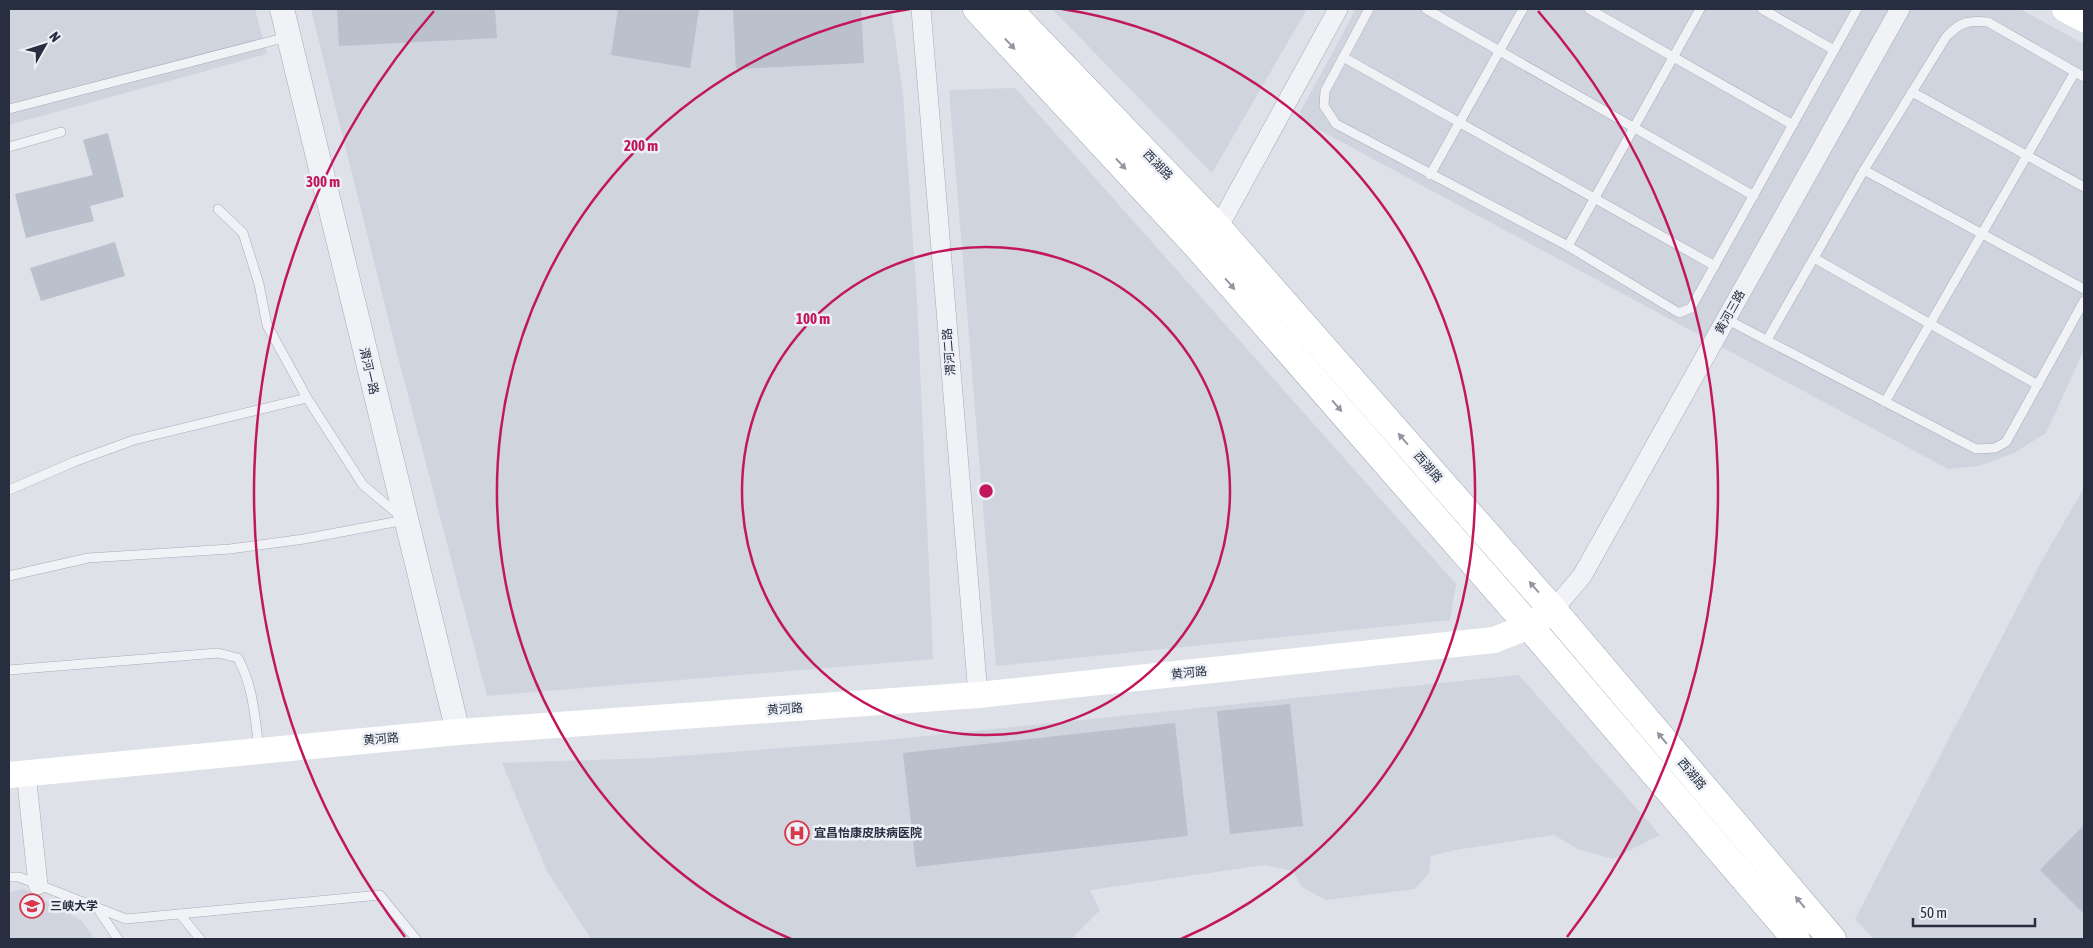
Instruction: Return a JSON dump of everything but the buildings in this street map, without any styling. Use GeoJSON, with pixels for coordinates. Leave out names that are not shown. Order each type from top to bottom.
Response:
{"type":"FeatureCollection","features":[{"type":"Feature","properties":{"kind":"main road","name":"西湖路"},"geometry":{"type":"LineString","coordinates":[[977,9],[1199,248],[1529,626],[1796,939]]}},
{"type":"Feature","properties":{"kind":"main road","name":"西湖路"},"geometry":{"type":"LineString","coordinates":[[1008,9],[1218,228],[1553,610],[1832,939]]}},
{"type":"Feature","properties":{"kind":"main road"},"geometry":{"type":"LineString","coordinates":[[2064,9],[2084,19]]}},
{"type":"Feature","properties":{"kind":"main road","name":"黄河路"},"geometry":{"type":"LineString","coordinates":[[17,774],[458,732],[978,695],[1494,640],[1529,626],[1553,610]]}},
{"type":"Feature","properties":{"kind":"street","name":"渭河一路"},"geometry":{"type":"LineString","coordinates":[[282,9],[458,732]]}},
{"type":"Feature","properties":{"kind":"street","name":"渭河二路"},"geometry":{"type":"LineString","coordinates":[[921,9],[978,695]]}},
{"type":"Feature","properties":{"kind":"street"},"geometry":{"type":"LineString","coordinates":[[1218,228],[1338,9]]}},
{"type":"Feature","properties":{"kind":"street","name":"黄河三路"},"geometry":{"type":"LineString","coordinates":[[1553,610],[1582,576],[1900,9]]}},
{"type":"Feature","properties":{"kind":"street"},"geometry":{"type":"LineString","coordinates":[[17,774],[38,885]]}},
{"type":"Feature","properties":{"kind":"lane"},"geometry":{"type":"LineString","coordinates":[[1369,9],[1325,91],[1324,106],[1336,124],[1568,246],[1679,313],[1691,308],[1857,9]]}},
{"type":"Feature","properties":{"kind":"lane"},"geometry":{"type":"LineString","coordinates":[[1426,9],[1754,196]]}},
{"type":"Feature","properties":{"kind":"lane"},"geometry":{"type":"LineString","coordinates":[[1430,175],[1523,9]]}},
{"type":"Feature","properties":{"kind":"lane"},"geometry":{"type":"LineString","coordinates":[[1589,9],[1793,125]]}},
{"type":"Feature","properties":{"kind":"lane"},"geometry":{"type":"LineString","coordinates":[[1568,246],[1700,9]]}},
{"type":"Feature","properties":{"kind":"lane"},"geometry":{"type":"LineString","coordinates":[[1762,9],[1834,50]]}},
{"type":"Feature","properties":{"kind":"lane"},"geometry":{"type":"LineString","coordinates":[[1767,340],[1864,170],[1946,37],[1958,25],[1973,20],[1988,22],[2084,77]]}},
{"type":"Feature","properties":{"kind":"lane"},"geometry":{"type":"LineString","coordinates":[[9,109],[289,36]]}},
{"type":"Feature","properties":{"kind":"lane"},"geometry":{"type":"LineString","coordinates":[[1343,57],[1715,266]]}},
{"type":"Feature","properties":{"kind":"lane"},"geometry":{"type":"LineString","coordinates":[[1886,402],[2075,72]]}},
{"type":"Feature","properties":{"kind":"lane"},"geometry":{"type":"LineString","coordinates":[[1912,92],[2084,187]]}},
{"type":"Feature","properties":{"kind":"lane"},"geometry":{"type":"LineString","coordinates":[[9,147],[61,132]]}},
{"type":"Feature","properties":{"kind":"lane"},"geometry":{"type":"LineString","coordinates":[[1864,170],[2084,289]]}},
{"type":"Feature","properties":{"kind":"lane"},"geometry":{"type":"LineString","coordinates":[[218,209],[243,234],[259,284],[267,325],[307,398],[363,485],[405,520]]}},
{"type":"Feature","properties":{"kind":"lane"},"geometry":{"type":"LineString","coordinates":[[1814,258],[2038,385]]}},
{"type":"Feature","properties":{"kind":"lane"},"geometry":{"type":"LineString","coordinates":[[1726,319],[1976,450],[1996,448],[2006,442],[2084,301]]}},
{"type":"Feature","properties":{"kind":"lane"},"geometry":{"type":"LineString","coordinates":[[9,490],[76,461],[134,440],[307,398]]}},
{"type":"Feature","properties":{"kind":"lane"},"geometry":{"type":"LineString","coordinates":[[9,576],[88,558],[230,549],[304,539],[405,520]]}},
{"type":"Feature","properties":{"kind":"lane"},"geometry":{"type":"LineString","coordinates":[[9,670],[218,653],[238,658],[246,672],[253,696],[259,750]]}},
{"type":"Feature","properties":{"kind":"lane"},"geometry":{"type":"LineString","coordinates":[[9,877],[19,877],[126,919],[380,895],[416,939]]}},
{"type":"Feature","properties":{"kind":"lane"},"geometry":{"type":"LineString","coordinates":[[97,908],[118,939]]}},
{"type":"Feature","properties":{"kind":"lane"},"geometry":{"type":"LineString","coordinates":[[180,914],[200,939]]}},
{"type":"Feature","properties":{"kind":"shaded area"},"geometry":{"type":"Polygon","coordinates":[[[9,9],[255,9],[267,54],[9,125],[9,9]]]}},
{"type":"Feature","properties":{"kind":"shaded area"},"geometry":{"type":"Polygon","coordinates":[[[311,9],[891,9],[903,95],[917,301],[933,659],[487,696],[397,353],[311,9]]]}},
{"type":"Feature","properties":{"kind":"shaded area"},"geometry":{"type":"Polygon","coordinates":[[[1052,9],[1307,9],[1212,173],[1052,9]]]}},
{"type":"Feature","properties":{"kind":"shaded area"},"geometry":{"type":"Polygon","coordinates":[[[1356,9],[2020,9],[2084,44],[2084,350],[2046,433],[2014,453],[1979,466],[1948,469],[1297,118],[1356,9]]]}},
{"type":"Feature","properties":{"kind":"shaded area"},"geometry":{"type":"Polygon","coordinates":[[[1015,88],[1456,584],[1450,620],[996,666],[949,90],[1015,88]]]}},
{"type":"Feature","properties":{"kind":"shaded area"},"geometry":{"type":"Polygon","coordinates":[[[2084,488],[2084,939],[1874,939],[1855,919],[2041,562],[2084,488]]]}},
{"type":"Feature","properties":{"kind":"shaded area"},"geometry":{"type":"Polygon","coordinates":[[[1519,675],[1660,835],[1613,859],[1578,849],[1554,835],[1456,850],[1431,856],[1429,873],[1415,889],[1326,900],[1302,887],[1293,871],[1265,865],[1090,890],[1100,910],[1071,939],[591,939],[547,871],[502,763],[653,758],[887,740],[1519,675]]]}},
{"type":"Feature","properties":{"kind":"shaded area","name":"三峡大学"},"geometry":{"type":"Polygon","coordinates":[[[24,889],[82,921],[94,939],[9,939],[9,892],[24,889]]]}},
{"type":"Feature","properties":{"kind":"place","name":"宜昌怡康皮肤病医院"},"geometry":{"type":"Point","coordinates":[797,833]}},
{"type":"Feature","properties":{"kind":"place","name":"三峡大学"},"geometry":{"type":"Point","coordinates":[32,906]}}]}
